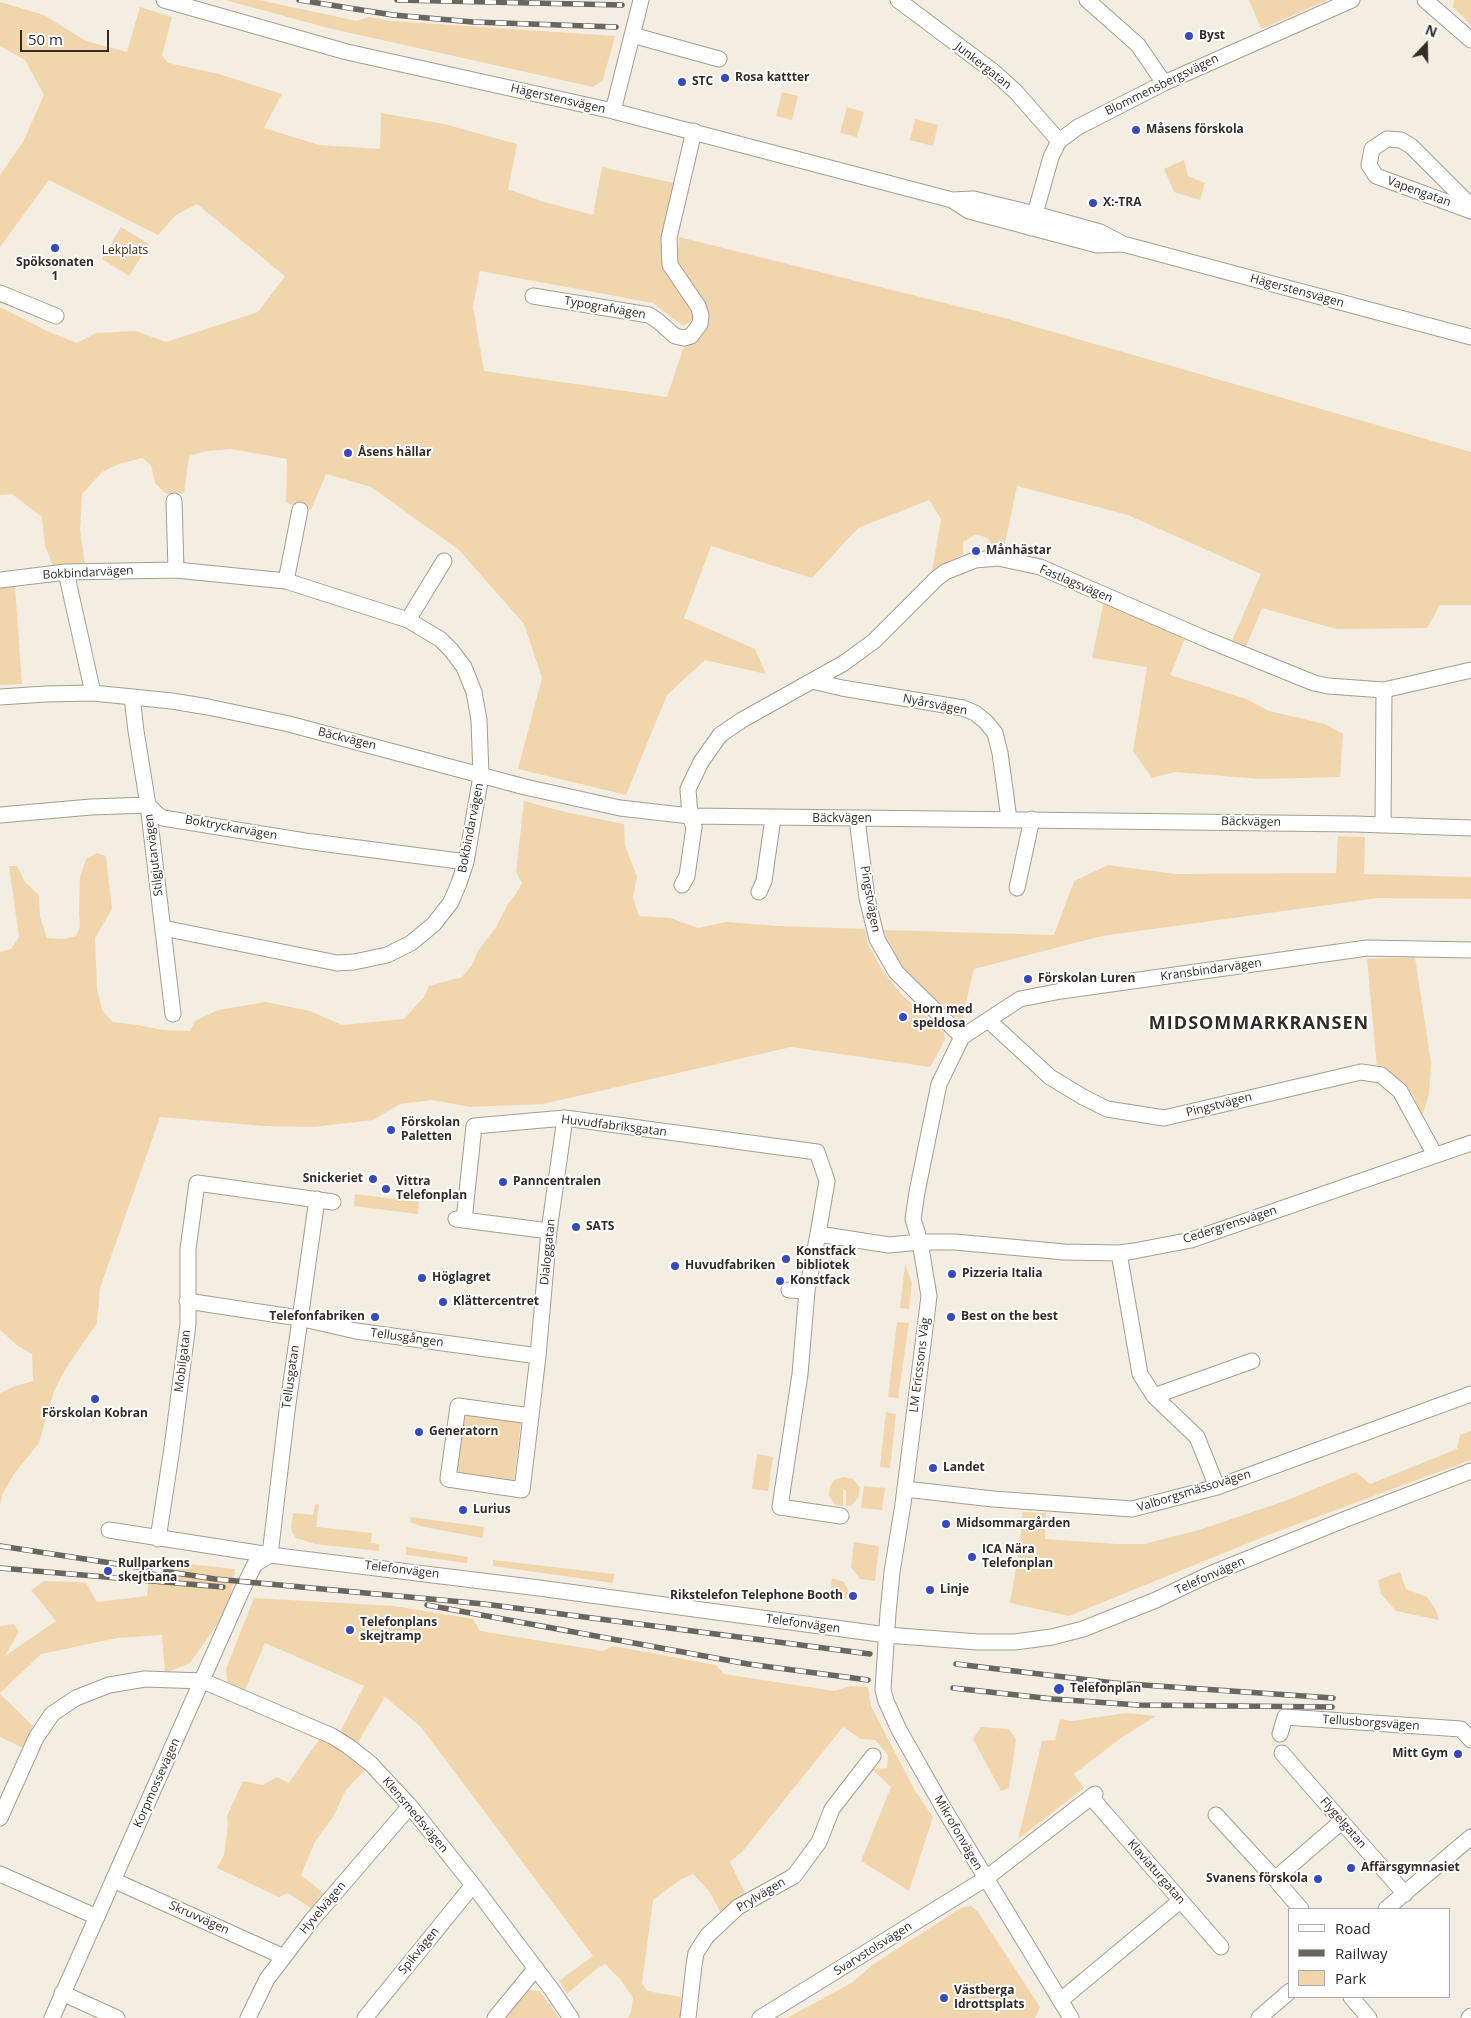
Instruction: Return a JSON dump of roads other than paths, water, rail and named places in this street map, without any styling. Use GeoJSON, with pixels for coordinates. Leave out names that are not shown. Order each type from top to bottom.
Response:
{"type":"FeatureCollection","features":[{"type":"Feature","properties":{"kind":"street","name":"Hägerstensvägen"},"geometry":{"type":"LineString","coordinates":[[164,0],[347,52],[612,111],[952,200],[974,199],[1033,221],[1100,232],[1123,244],[1471,337]]}},
{"type":"Feature","properties":{"kind":"street"},"geometry":{"type":"LineString","coordinates":[[612,111],[641,0]]}},
{"type":"Feature","properties":{"kind":"street","name":"Junkergatan"},"geometry":{"type":"LineString","coordinates":[[898,0],[994,72],[1016,92],[1059,141]]}},
{"type":"Feature","properties":{"kind":"street"},"geometry":{"type":"LineString","coordinates":[[1087,0],[1138,45],[1164,83]]}},
{"type":"Feature","properties":{"kind":"street","name":"Blommensbergsvägen"},"geometry":{"type":"LineString","coordinates":[[1059,141],[1078,127],[1164,83],[1352,0]]}},
{"type":"Feature","properties":{"kind":"street"},"geometry":{"type":"LineString","coordinates":[[1425,0],[1471,40]]}},
{"type":"Feature","properties":{"kind":"street"},"geometry":{"type":"LineString","coordinates":[[632,35],[718,59]]}},
{"type":"Feature","properties":{"kind":"street","name":"Typografvägen"},"geometry":{"type":"LineString","coordinates":[[533,296],[649,315],[675,336],[684,338],[691,336],[700,324],[701,315],[698,306],[670,265],[669,238],[694,132]]}},
{"type":"Feature","properties":{"kind":"street","name":"Vapengatan"},"geometry":{"type":"LineString","coordinates":[[1471,206],[1411,146],[1401,140],[1387,139],[1372,149],[1369,165],[1376,176],[1471,211]]}},
{"type":"Feature","properties":{"kind":"street"},"geometry":{"type":"LineString","coordinates":[[1033,221],[1051,157],[1059,141]]}},
{"type":"Feature","properties":{"kind":"street"},"geometry":{"type":"LineString","coordinates":[[0,294],[56,316]]}},
{"type":"Feature","properties":{"kind":"street"},"geometry":{"type":"LineString","coordinates":[[174,501],[176,570]]}},
{"type":"Feature","properties":{"kind":"street"},"geometry":{"type":"LineString","coordinates":[[286,580],[300,510]]}},
{"type":"Feature","properties":{"kind":"street","name":"Fastlagsvägen"},"geometry":{"type":"LineString","coordinates":[[690,816],[688,789],[701,762],[720,735],[742,720],[844,663],[874,641],[936,579],[945,572],[975,560],[998,558],[1040,567],[1177,627],[1314,683],[1328,686],[1384,690],[1471,670]]}},
{"type":"Feature","properties":{"kind":"street"},"geometry":{"type":"LineString","coordinates":[[408,620],[444,561]]}},
{"type":"Feature","properties":{"kind":"street","name":"Bokbindarvägen"},"geometry":{"type":"LineString","coordinates":[[0,580],[66,572],[176,570],[286,580],[408,620],[440,639],[464,667],[474,692],[479,720],[481,776],[466,862],[460,883],[450,902],[434,924],[411,943],[387,955],[354,962],[337,963],[163,928]]}},
{"type":"Feature","properties":{"kind":"street"},"geometry":{"type":"LineString","coordinates":[[66,572],[93,693]]}},
{"type":"Feature","properties":{"kind":"street","name":"Nyårsvägen"},"geometry":{"type":"LineString","coordinates":[[812,681],[842,688],[963,708],[975,713],[995,733],[1000,752],[1010,819]]}},
{"type":"Feature","properties":{"kind":"street"},"geometry":{"type":"LineString","coordinates":[[1383,825],[1384,690]]}},
{"type":"Feature","properties":{"kind":"street","name":"Bäckvägen"},"geometry":{"type":"LineString","coordinates":[[0,698],[93,693],[172,701],[248,715],[398,752],[481,776],[620,808],[690,816],[1032,819],[1471,828]]}},
{"type":"Feature","properties":{"kind":"street","name":"Stilgjutarvägen"},"geometry":{"type":"LineString","coordinates":[[132,697],[148,805],[173,1014]]}},
{"type":"Feature","properties":{"kind":"street"},"geometry":{"type":"LineString","coordinates":[[0,815],[148,805]]}},
{"type":"Feature","properties":{"kind":"street","name":"Boktryckarvägen"},"geometry":{"type":"LineString","coordinates":[[148,805],[163,818],[305,841],[466,862]]}},
{"type":"Feature","properties":{"kind":"street"},"geometry":{"type":"LineString","coordinates":[[682,885],[687,876],[694,827],[690,816]]}},
{"type":"Feature","properties":{"kind":"street"},"geometry":{"type":"LineString","coordinates":[[759,892],[764,881],[773,818]]}},
{"type":"Feature","properties":{"kind":"street","name":"Pingstvägen"},"geometry":{"type":"LineString","coordinates":[[857,818],[868,898],[877,939],[896,972],[962,1037]]}},
{"type":"Feature","properties":{"kind":"street"},"geometry":{"type":"LineString","coordinates":[[1017,888],[1032,819]]}},
{"type":"Feature","properties":{"kind":"street","name":"Kransbindarvägen"},"geometry":{"type":"LineString","coordinates":[[962,1037],[1020,999],[1060,991],[1367,948],[1471,950]]}},
{"type":"Feature","properties":{"kind":"street","name":"Pingstvägen"},"geometry":{"type":"LineString","coordinates":[[988,1020],[1050,1077],[1083,1097],[1107,1109],[1164,1118],[1360,1072],[1381,1075],[1400,1091],[1435,1155]]}},
{"type":"Feature","properties":{"kind":"street","name":"LM Ericssons Väg"},"geometry":{"type":"LineString","coordinates":[[905,1488],[929,1296],[920,1242],[913,1219],[916,1192],[939,1084],[962,1037]]}},
{"type":"Feature","properties":{"kind":"street","name":"Huvudfabriksgatan"},"geometry":{"type":"LineString","coordinates":[[550,1232],[460,1219],[474,1126],[565,1118],[817,1152],[828,1181],[818,1234]]}},
{"type":"Feature","properties":{"kind":"street","name":"Dialoggatan"},"geometry":{"type":"LineString","coordinates":[[531,1416],[458,1406],[448,1479],[522,1490],[531,1416],[538,1356],[550,1232],[565,1118]]}},
{"type":"Feature","properties":{"kind":"street","name":"Cedergrensvägen"},"geometry":{"type":"LineString","coordinates":[[920,1242],[955,1242],[1065,1252],[1120,1253],[1191,1240],[1471,1143]]}},
{"type":"Feature","properties":{"kind":"street","name":"Mobilgatan"},"geometry":{"type":"LineString","coordinates":[[158,1539],[188,1324],[188,1248],[197,1183],[317,1200]]}},
{"type":"Feature","properties":{"kind":"street"},"geometry":{"type":"LineString","coordinates":[[317,1200],[333,1202]]}},
{"type":"Feature","properties":{"kind":"street","name":"Tellusgatan"},"geometry":{"type":"LineString","coordinates":[[270,1555],[299,1318],[317,1200]]}},
{"type":"Feature","properties":{"kind":"street"},"geometry":{"type":"LineString","coordinates":[[841,1516],[780,1507],[800,1374],[807,1291],[818,1234],[889,1244],[920,1242]]}},
{"type":"Feature","properties":{"kind":"street"},"geometry":{"type":"LineString","coordinates":[[1120,1253],[1140,1374],[1154,1396],[1197,1437],[1217,1487]]}},
{"type":"Feature","properties":{"kind":"street"},"geometry":{"type":"LineString","coordinates":[[789,1290],[807,1291]]}},
{"type":"Feature","properties":{"kind":"street","name":"Tellusgången"},"geometry":{"type":"LineString","coordinates":[[187,1301],[299,1318],[356,1331],[538,1356]]}},
{"type":"Feature","properties":{"kind":"street"},"geometry":{"type":"LineString","coordinates":[[1154,1396],[1252,1361]]}},
{"type":"Feature","properties":{"kind":"street","name":"Valborgsmässovägen"},"geometry":{"type":"LineString","coordinates":[[905,1488],[993,1499],[1132,1509],[1217,1487],[1471,1394]]}},
{"type":"Feature","properties":{"kind":"street","name":"Telefonvägen"},"geometry":{"type":"LineString","coordinates":[[109,1530],[270,1555],[511,1584],[887,1636],[978,1642],[1016,1642],[1052,1638],[1083,1629],[1156,1600],[1208,1575],[1471,1471]]}},
{"type":"Feature","properties":{"kind":"street"},"geometry":{"type":"LineString","coordinates":[[887,1636],[892,1572],[905,1488]]}},
{"type":"Feature","properties":{"kind":"street","name":"Korpmossevägen"},"geometry":{"type":"LineString","coordinates":[[52,2018],[255,1564],[270,1555]]}},
{"type":"Feature","properties":{"kind":"street","name":"Mikrofonvägen"},"geometry":{"type":"LineString","coordinates":[[887,1636],[883,1684],[886,1701],[899,1730],[985,1879],[1071,2018]]}},
{"type":"Feature","properties":{"kind":"street"},"geometry":{"type":"LineString","coordinates":[[0,1818],[36,1738],[52,1714],[76,1698],[108,1685],[145,1679],[203,1680]]}},
{"type":"Feature","properties":{"kind":"street","name":"Klensmedsvägen"},"geometry":{"type":"LineString","coordinates":[[203,1680],[340,1741],[371,1764],[410,1806],[473,1884],[571,2018]]}},
{"type":"Feature","properties":{"kind":"street","name":"Tellusborgsvägen"},"geometry":{"type":"LineString","coordinates":[[1280,1734],[1284,1717],[1461,1729],[1471,1740]]}},
{"type":"Feature","properties":{"kind":"street","name":"Flygelgatan"},"geometry":{"type":"LineString","coordinates":[[1282,1753],[1405,1894]]}},
{"type":"Feature","properties":{"kind":"street","name":"Prylvägen"},"geometry":{"type":"LineString","coordinates":[[688,2018],[696,1953],[707,1936],[738,1907],[794,1876],[819,1842],[832,1809],[873,1756]]}},
{"type":"Feature","properties":{"kind":"street","name":"Svarvstolsvägen"},"geometry":{"type":"LineString","coordinates":[[760,2018],[985,1879],[1093,1796]]}},
{"type":"Feature","properties":{"kind":"street","name":"Klaviaturgatan"},"geometry":{"type":"LineString","coordinates":[[1093,1796],[1220,1947]]}},
{"type":"Feature","properties":{"kind":"street","name":"Hyvelvägen"},"geometry":{"type":"LineString","coordinates":[[248,2018],[267,1979],[312,1920],[410,1806]]}},
{"type":"Feature","properties":{"kind":"street"},"geometry":{"type":"LineString","coordinates":[[1216,1815],[1300,1908]]}},
{"type":"Feature","properties":{"kind":"street"},"geometry":{"type":"LineString","coordinates":[[1275,1879],[1341,1822]]}},
{"type":"Feature","properties":{"kind":"street"},"geometry":{"type":"LineString","coordinates":[[1387,1908],[1471,1837]]}},
{"type":"Feature","properties":{"kind":"street"},"geometry":{"type":"LineString","coordinates":[[0,1874],[97,1917]]}},
{"type":"Feature","properties":{"kind":"street","name":"Skruvvägen"},"geometry":{"type":"LineString","coordinates":[[113,1880],[284,1957]]}},
{"type":"Feature","properties":{"kind":"street","name":"Spikvägen"},"geometry":{"type":"LineString","coordinates":[[365,2018],[473,1884]]}},
{"type":"Feature","properties":{"kind":"street"},"geometry":{"type":"LineString","coordinates":[[1061,2000],[1180,1901]]}},
{"type":"Feature","properties":{"kind":"street"},"geometry":{"type":"LineString","coordinates":[[495,2018],[536,1968]]}},
{"type":"Feature","properties":{"kind":"street"},"geometry":{"type":"LineString","coordinates":[[1259,2018],[1288,1993]]}},
{"type":"Feature","properties":{"kind":"street"},"geometry":{"type":"LineString","coordinates":[[62,1994],[117,2018]]}},
{"type":"Feature","properties":{"kind":"street"},"geometry":{"type":"LineString","coordinates":[[1352,1998],[1369,2018]]}},
{"type":"Feature","properties":{"kind":"railway"},"geometry":{"type":"LineString","coordinates":[[299,0],[393,15],[473,22],[616,27]]}},
{"type":"Feature","properties":{"kind":"railway"},"geometry":{"type":"LineString","coordinates":[[397,0],[622,5]]}},
{"type":"Feature","properties":{"kind":"railway"},"geometry":{"type":"LineString","coordinates":[[0,1546],[215,1579],[484,1604],[870,1654]]}},
{"type":"Feature","properties":{"kind":"railway"},"geometry":{"type":"LineString","coordinates":[[0,1568],[223,1587]]}},
{"type":"Feature","properties":{"kind":"railway"},"geometry":{"type":"LineString","coordinates":[[427,1605],[748,1664],[868,1680]]}},
{"type":"Feature","properties":{"kind":"railway"},"geometry":{"type":"LineString","coordinates":[[956,1664],[1114,1683],[1333,1698]]}},
{"type":"Feature","properties":{"kind":"railway"},"geometry":{"type":"LineString","coordinates":[[953,1688],[1053,1699],[1138,1705],[1332,1707]]}},
{"type":"Feature","properties":{"kind":"place","name":"Byst"},"geometry":{"type":"Point","coordinates":[1189,36]}},
{"type":"Feature","properties":{"kind":"place","name":"Rosa kattter"},"geometry":{"type":"Point","coordinates":[725,78]}},
{"type":"Feature","properties":{"kind":"place","name":"STC"},"geometry":{"type":"Point","coordinates":[682,82]}},
{"type":"Feature","properties":{"kind":"place","name":"Måsens förskola"},"geometry":{"type":"Point","coordinates":[1136,130]}},
{"type":"Feature","properties":{"kind":"place","name":"X:-TRA"},"geometry":{"type":"Point","coordinates":[1093,203]}},
{"type":"Feature","properties":{"kind":"place","name":"Spöksonaten 1"},"geometry":{"type":"Point","coordinates":[55,248]}},
{"type":"Feature","properties":{"kind":"place","name":"Åsens hällar"},"geometry":{"type":"Point","coordinates":[348,453]}},
{"type":"Feature","properties":{"kind":"place","name":"Månhästar"},"geometry":{"type":"Point","coordinates":[976,551]}},
{"type":"Feature","properties":{"kind":"place","name":"Förskolan Luren"},"geometry":{"type":"Point","coordinates":[1028,979]}},
{"type":"Feature","properties":{"kind":"place","name":"Horn med speldosa"},"geometry":{"type":"Point","coordinates":[903,1017]}},
{"type":"Feature","properties":{"kind":"place","name":"Förskolan Paletten"},"geometry":{"type":"Point","coordinates":[391,1130]}},
{"type":"Feature","properties":{"kind":"place","name":"Snickeriet"},"geometry":{"type":"Point","coordinates":[373,1179]}},
{"type":"Feature","properties":{"kind":"place","name":"Panncentralen"},"geometry":{"type":"Point","coordinates":[503,1182]}},
{"type":"Feature","properties":{"kind":"place","name":"Vittra Telefonplan"},"geometry":{"type":"Point","coordinates":[386,1189]}},
{"type":"Feature","properties":{"kind":"place","name":"SATS"},"geometry":{"type":"Point","coordinates":[576,1227]}},
{"type":"Feature","properties":{"kind":"place","name":"Konstfack bibliotek"},"geometry":{"type":"Point","coordinates":[786,1259]}},
{"type":"Feature","properties":{"kind":"place","name":"Huvudfabriken"},"geometry":{"type":"Point","coordinates":[675,1266]}},
{"type":"Feature","properties":{"kind":"place","name":"Pizzeria Italia"},"geometry":{"type":"Point","coordinates":[952,1274]}},
{"type":"Feature","properties":{"kind":"place","name":"Höglagret"},"geometry":{"type":"Point","coordinates":[422,1278]}},
{"type":"Feature","properties":{"kind":"place","name":"Konstfack"},"geometry":{"type":"Point","coordinates":[780,1281]}},
{"type":"Feature","properties":{"kind":"place","name":"Klättercentret"},"geometry":{"type":"Point","coordinates":[443,1302]}},
{"type":"Feature","properties":{"kind":"place","name":"Telefonfabriken"},"geometry":{"type":"Point","coordinates":[375,1317]}},
{"type":"Feature","properties":{"kind":"place","name":"Best on the best"},"geometry":{"type":"Point","coordinates":[951,1317]}},
{"type":"Feature","properties":{"kind":"place","name":"Förskolan Kobran"},"geometry":{"type":"Point","coordinates":[95,1399]}},
{"type":"Feature","properties":{"kind":"place","name":"Generatorn"},"geometry":{"type":"Point","coordinates":[419,1432]}},
{"type":"Feature","properties":{"kind":"place","name":"Landet"},"geometry":{"type":"Point","coordinates":[933,1468]}},
{"type":"Feature","properties":{"kind":"place","name":"Lurius"},"geometry":{"type":"Point","coordinates":[463,1510]}},
{"type":"Feature","properties":{"kind":"place","name":"Midsommargården"},"geometry":{"type":"Point","coordinates":[946,1524]}},
{"type":"Feature","properties":{"kind":"place","name":"ICA Nära Telefonplan"},"geometry":{"type":"Point","coordinates":[972,1557]}},
{"type":"Feature","properties":{"kind":"place","name":"Rullparkens skejtbana"},"geometry":{"type":"Point","coordinates":[108,1571]}},
{"type":"Feature","properties":{"kind":"place","name":"Linje"},"geometry":{"type":"Point","coordinates":[930,1590]}},
{"type":"Feature","properties":{"kind":"place","name":"Rikstelefon Telephone Booth"},"geometry":{"type":"Point","coordinates":[853,1596]}},
{"type":"Feature","properties":{"kind":"place","name":"Telefonplans skejtramp"},"geometry":{"type":"Point","coordinates":[350,1630]}},
{"type":"Feature","properties":{"kind":"place","name":"Telefonplan"},"geometry":{"type":"Point","coordinates":[1059,1689]}},
{"type":"Feature","properties":{"kind":"place","name":"Mitt Gym"},"geometry":{"type":"Point","coordinates":[1458,1754]}},
{"type":"Feature","properties":{"kind":"place","name":"Affärsgymnasiet"},"geometry":{"type":"Point","coordinates":[1351,1868]}},
{"type":"Feature","properties":{"kind":"place","name":"Svanens förskola"},"geometry":{"type":"Point","coordinates":[1318,1879]}},
{"type":"Feature","properties":{"kind":"place","name":"Västberga Idrottsplats"},"geometry":{"type":"Point","coordinates":[944,1998]}},
{"type":"Feature","properties":{"kind":"district","name":"MIDSOMMARKRANSEN"},"geometry":{"type":"Point","coordinates":[1259,1024]}},
{"type":"Feature","properties":{"kind":"park label","name":"Lekplats"},"geometry":{"type":"Point","coordinates":[125,251]}}]}
